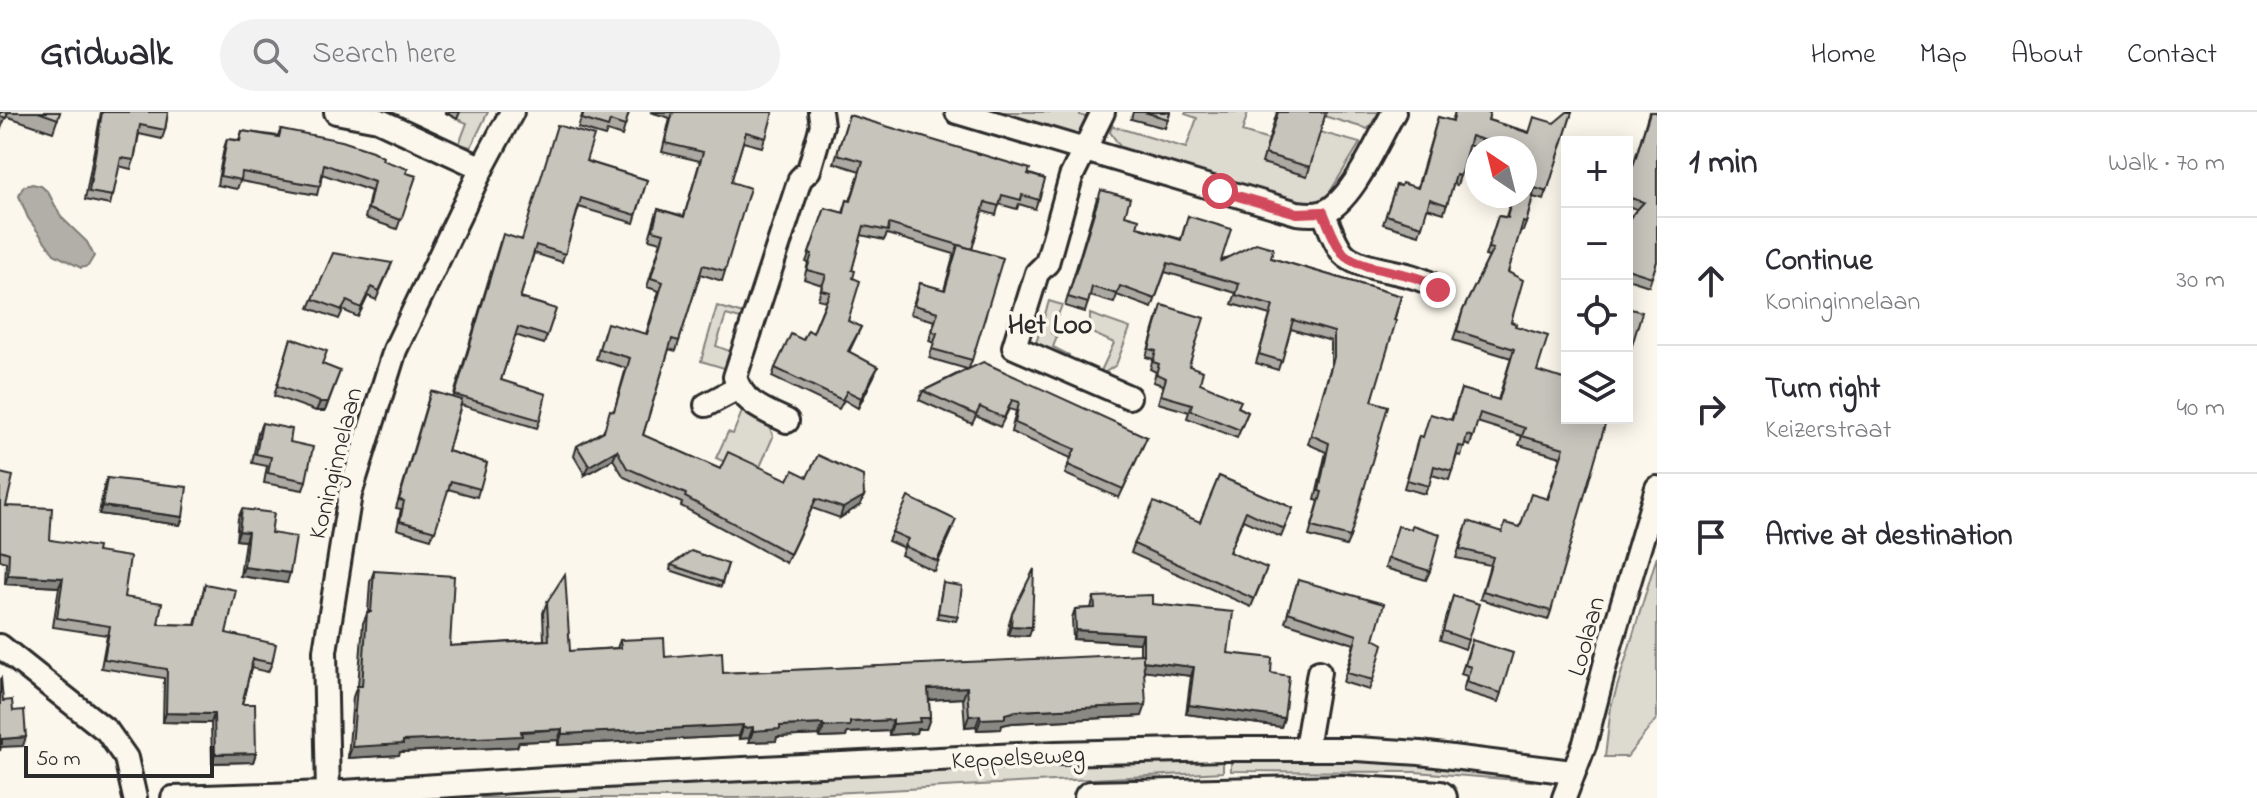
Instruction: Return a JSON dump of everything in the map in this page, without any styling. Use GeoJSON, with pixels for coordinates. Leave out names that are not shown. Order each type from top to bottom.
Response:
{"type":"FeatureCollection","features":[{"type":"Feature","properties":{"kind":"main road","name":"Keppelseweg"},"geometry":{"type":"LineString","coordinates":[[1091,798],[1342,792],[1440,798]]}},
{"type":"Feature","properties":{"kind":"street"},"geometry":{"type":"LineString","coordinates":[[336,112],[378,120],[482,168]]}},
{"type":"Feature","properties":{"kind":"street","name":"Koninginnelaan"},"geometry":{"type":"LineString","coordinates":[[328,793],[325,651],[350,494],[395,350],[512,112]]}},
{"type":"Feature","properties":{"kind":"street"},"geometry":{"type":"LineString","coordinates":[[787,421],[749,403],[738,388],[735,377],[800,179],[809,170],[822,125],[820,112]]}},
{"type":"Feature","properties":{"kind":"street"},"geometry":{"type":"LineString","coordinates":[[957,112],[1297,213],[1323,212],[1343,198],[1394,112]]}},
{"type":"Feature","properties":{"kind":"street"},"geometry":{"type":"LineString","coordinates":[[1103,112],[1071,177],[1047,263],[1037,273],[1014,347],[1129,397]]}},
{"type":"Feature","properties":{"kind":"street"},"geometry":{"type":"LineString","coordinates":[[1323,212],[1347,257],[1425,281],[1438,290]]}},
{"type":"Feature","properties":{"kind":"street"},"geometry":{"type":"LineString","coordinates":[[706,405],[738,388]]}},
{"type":"Feature","properties":{"kind":"street","name":"Loolaan"},"geometry":{"type":"LineString","coordinates":[[1564,798],[1585,743],[1657,488]]}},
{"type":"Feature","properties":{"kind":"street"},"geometry":{"type":"LineString","coordinates":[[0,646],[107,731],[126,758],[135,798]]}},
{"type":"Feature","properties":{"kind":"street"},"geometry":{"type":"LineString","coordinates":[[1306,748],[1319,672]]}},
{"type":"Feature","properties":{"kind":"street","name":"Keppelseweg"},"geometry":{"type":"LineString","coordinates":[[173,798],[464,791],[1056,753],[1306,748],[1441,754],[1572,772]]}},
{"type":"Feature","properties":{"kind":"shaded area"},"geometry":{"type":"Polygon","coordinates":[[[453,112],[488,112],[471,147],[459,144],[467,123],[457,119],[453,112]]]}},
{"type":"Feature","properties":{"kind":"shaded area"},"geometry":{"type":"Polygon","coordinates":[[[997,112],[1080,112],[1080,115],[1094,120],[1077,136],[997,112]]]}},
{"type":"Feature","properties":{"kind":"shaded area"},"geometry":{"type":"Polygon","coordinates":[[[1186,112],[1248,112],[1242,132],[1279,143],[1320,132],[1360,143],[1325,200],[1305,203],[1122,149],[1110,132],[1112,126],[1186,148],[1197,118],[1186,112]]]}},
{"type":"Feature","properties":{"kind":"shaded area"},"geometry":{"type":"Polygon","coordinates":[[[1310,112],[1379,112],[1368,129],[1310,112]]]}},
{"type":"Feature","properties":{"kind":"shaded area"},"geometry":{"type":"Polygon","coordinates":[[[32,184],[48,192],[61,217],[87,242],[94,256],[88,266],[81,268],[54,254],[28,218],[19,196],[23,187],[32,184]]]}},
{"type":"Feature","properties":{"kind":"shaded area"},"geometry":{"type":"Polygon","coordinates":[[[1049,301],[1062,305],[1051,333],[1057,337],[1053,347],[1069,355],[1068,358],[1036,343],[1049,301]]]}},
{"type":"Feature","properties":{"kind":"shaded area"},"geometry":{"type":"Polygon","coordinates":[[[717,306],[746,315],[744,320],[726,315],[716,346],[735,353],[731,365],[724,368],[701,361],[717,306]]]}},
{"type":"Feature","properties":{"kind":"shaded area"},"geometry":{"type":"Polygon","coordinates":[[[1090,314],[1130,328],[1116,365],[1104,373],[1101,371],[1114,343],[1090,332],[1090,314]]]}},
{"type":"Feature","properties":{"kind":"shaded area"},"geometry":{"type":"Polygon","coordinates":[[[743,409],[768,421],[773,437],[756,476],[716,458],[728,432],[733,434],[743,409]]]}},
{"type":"Feature","properties":{"kind":"shaded area"},"geometry":{"type":"Polygon","coordinates":[[[1657,556],[1657,718],[1627,757],[1605,757],[1611,707],[1657,556]]]}},
{"type":"Feature","properties":{"kind":"shaded area"},"geometry":{"type":"Polygon","coordinates":[[[1223,756],[1223,772],[738,798],[481,798],[484,794],[1223,756]]]}},
{"type":"Feature","properties":{"kind":"shaded area"},"geometry":{"type":"Polygon","coordinates":[[[1231,757],[1411,761],[1524,776],[1531,781],[1415,772],[1231,771],[1231,757]]]}},
{"type":"Feature","properties":{"kind":"building"},"geometry":{"type":"Polygon","coordinates":[[[38,112],[60,112],[58,119],[38,112]]]}},
{"type":"Feature","properties":{"kind":"building"},"geometry":{"type":"Polygon","coordinates":[[[102,112],[168,112],[165,130],[140,125],[134,160],[121,158],[113,196],[89,192],[102,112]]]}},
{"type":"Feature","properties":{"kind":"building"},"geometry":{"type":"Polygon","coordinates":[[[584,112],[629,112],[625,126],[610,121],[608,127],[582,119],[584,112]]]}},
{"type":"Feature","properties":{"kind":"building"},"geometry":{"type":"Polygon","coordinates":[[[673,112],[773,112],[766,138],[746,132],[731,182],[750,188],[725,271],[703,265],[679,341],[672,339],[643,435],[720,469],[728,452],[788,480],[793,470],[807,477],[818,455],[863,476],[864,496],[843,508],[816,499],[790,554],[685,497],[686,494],[627,468],[617,450],[589,466],[577,446],[604,431],[610,410],[614,411],[630,358],[599,349],[607,323],[647,334],[663,282],[651,278],[664,233],[653,230],[658,209],[684,217],[703,152],[665,143],[673,112]]]}},
{"type":"Feature","properties":{"kind":"building"},"geometry":{"type":"Polygon","coordinates":[[[1144,112],[1170,112],[1168,119],[1144,112]]]}},
{"type":"Feature","properties":{"kind":"building"},"geometry":{"type":"Polygon","coordinates":[[[1278,112],[1326,112],[1310,167],[1265,154],[1278,112]]]}},
{"type":"Feature","properties":{"kind":"building"},"geometry":{"type":"Polygon","coordinates":[[[1455,112],[1490,112],[1488,120],[1529,133],[1534,117],[1554,123],[1567,112],[1572,112],[1564,136],[1561,136],[1561,147],[1547,192],[1537,189],[1537,136],[1465,136],[1465,158],[1447,205],[1430,199],[1422,226],[1386,215],[1396,185],[1401,186],[1402,183],[1418,188],[1438,117],[1453,121],[1455,112]]]}},
{"type":"Feature","properties":{"kind":"building"},"geometry":{"type":"Polygon","coordinates":[[[1650,112],[1657,112],[1657,261],[1652,277],[1633,271],[1633,214],[1644,202],[1633,199],[1633,166],[1650,112]]]}},
{"type":"Feature","properties":{"kind":"building"},"geometry":{"type":"Polygon","coordinates":[[[849,115],[1030,169],[1028,174],[1045,179],[1039,200],[1022,195],[1021,200],[1002,195],[999,206],[985,202],[972,249],[889,224],[888,231],[864,226],[852,270],[855,271],[853,278],[860,281],[848,321],[861,327],[848,351],[878,367],[861,398],[847,391],[842,400],[775,368],[791,334],[803,340],[808,330],[813,333],[830,292],[821,290],[826,275],[807,270],[812,254],[809,253],[825,208],[844,213],[847,200],[851,201],[863,161],[837,154],[849,115]]]}},
{"type":"Feature","properties":{"kind":"building"},"geometry":{"type":"Polygon","coordinates":[[[557,125],[594,136],[586,161],[647,180],[636,215],[581,198],[565,254],[536,245],[520,298],[556,309],[547,336],[518,327],[501,380],[546,394],[540,420],[455,395],[503,234],[522,240],[557,125]]]}},
{"type":"Feature","properties":{"kind":"building"},"geometry":{"type":"Polygon","coordinates":[[[281,129],[342,141],[372,151],[383,157],[382,160],[408,169],[406,173],[416,176],[401,220],[368,209],[374,182],[324,164],[320,186],[242,172],[241,180],[220,176],[227,139],[240,141],[242,131],[279,137],[281,129]]]}},
{"type":"Feature","properties":{"kind":"building"},"geometry":{"type":"Polygon","coordinates":[[[1101,190],[1130,198],[1125,215],[1139,219],[1137,227],[1181,240],[1188,216],[1231,229],[1221,261],[1256,243],[1273,248],[1271,258],[1401,296],[1372,401],[1388,406],[1350,537],[1312,527],[1322,492],[1319,491],[1329,443],[1311,435],[1334,357],[1334,332],[1293,320],[1282,361],[1259,354],[1273,306],[1236,295],[1239,284],[1168,263],[1155,299],[1120,286],[1117,294],[1092,287],[1088,303],[1068,297],[1101,190]]]}},
{"type":"Feature","properties":{"kind":"building"},"geometry":{"type":"Polygon","coordinates":[[[1510,208],[1530,208],[1508,272],[1523,280],[1511,322],[1548,336],[1537,371],[1561,378],[1561,424],[1605,424],[1551,611],[1483,591],[1493,557],[1460,549],[1468,521],[1502,532],[1505,523],[1520,527],[1531,494],[1548,499],[1564,448],[1522,436],[1525,428],[1480,413],[1473,437],[1467,435],[1464,447],[1459,446],[1452,471],[1434,466],[1429,486],[1407,480],[1419,436],[1423,437],[1430,414],[1452,420],[1461,389],[1499,400],[1514,349],[1457,331],[1463,310],[1493,249],[1488,248],[1498,216],[1507,217],[1510,208]]]}},
{"type":"Feature","properties":{"kind":"building"},"geometry":{"type":"Polygon","coordinates":[[[958,245],[1003,258],[972,360],[932,349],[937,333],[932,332],[938,312],[914,305],[920,283],[945,290],[958,245]]]}},
{"type":"Feature","properties":{"kind":"building"},"geometry":{"type":"Polygon","coordinates":[[[333,253],[392,263],[379,291],[371,287],[361,308],[347,301],[342,310],[313,299],[333,253]]]}},
{"type":"Feature","properties":{"kind":"building"},"geometry":{"type":"Polygon","coordinates":[[[1162,305],[1204,318],[1189,366],[1203,371],[1200,383],[1241,401],[1238,407],[1248,412],[1240,430],[1190,410],[1192,404],[1161,395],[1166,378],[1156,374],[1159,364],[1153,362],[1156,351],[1149,349],[1162,305]]]}},
{"type":"Feature","properties":{"kind":"building"},"geometry":{"type":"Polygon","coordinates":[[[1633,310],[1642,312],[1633,342],[1633,310]]]}},
{"type":"Feature","properties":{"kind":"building"},"geometry":{"type":"Polygon","coordinates":[[[291,338],[327,351],[322,364],[340,371],[328,402],[277,386],[291,338]]]}},
{"type":"Feature","properties":{"kind":"building"},"geometry":{"type":"Polygon","coordinates":[[[983,362],[1147,437],[1123,489],[1068,465],[1075,449],[1015,423],[1019,402],[1012,400],[1004,418],[980,407],[976,415],[923,391],[983,362]]]}},
{"type":"Feature","properties":{"kind":"building"},"geometry":{"type":"Polygon","coordinates":[[[431,391],[462,400],[448,451],[487,463],[480,489],[451,481],[435,531],[400,521],[404,501],[399,500],[431,391]]]}},
{"type":"Feature","properties":{"kind":"building"},"geometry":{"type":"Polygon","coordinates":[[[262,423],[292,429],[290,442],[313,447],[306,481],[268,473],[271,457],[256,454],[262,423]]]}},
{"type":"Feature","properties":{"kind":"building"},"geometry":{"type":"Polygon","coordinates":[[[0,473],[13,476],[6,506],[52,508],[50,540],[98,547],[97,552],[130,557],[124,597],[162,603],[158,624],[196,625],[205,584],[236,590],[226,633],[276,644],[272,663],[253,659],[242,704],[255,704],[256,753],[215,754],[214,714],[166,713],[167,669],[104,659],[110,626],[57,618],[63,578],[8,575],[9,553],[0,550],[0,473]]]}},
{"type":"Feature","properties":{"kind":"building"},"geometry":{"type":"Polygon","coordinates":[[[1219,476],[1293,508],[1284,529],[1246,511],[1229,552],[1267,568],[1254,599],[1134,544],[1154,502],[1200,522],[1219,476]]]}},
{"type":"Feature","properties":{"kind":"building"},"geometry":{"type":"Polygon","coordinates":[[[107,478],[187,487],[183,517],[102,506],[107,478]]]}},
{"type":"Feature","properties":{"kind":"building"},"geometry":{"type":"Polygon","coordinates":[[[908,497],[956,520],[937,561],[904,546],[908,539],[892,532],[908,497]]]}},
{"type":"Feature","properties":{"kind":"building"},"geometry":{"type":"Polygon","coordinates":[[[242,509],[274,513],[271,533],[296,537],[290,573],[244,567],[248,532],[239,531],[242,509]]]}},
{"type":"Feature","properties":{"kind":"building"},"geometry":{"type":"Polygon","coordinates":[[[1412,525],[1440,534],[1430,571],[1388,558],[1398,526],[1411,529],[1412,525]]]}},
{"type":"Feature","properties":{"kind":"building"},"geometry":{"type":"Polygon","coordinates":[[[691,551],[728,564],[722,582],[671,565],[691,551]]]}},
{"type":"Feature","properties":{"kind":"building"},"geometry":{"type":"Polygon","coordinates":[[[1034,569],[1032,627],[1011,626],[1012,613],[1034,569]]]}},
{"type":"Feature","properties":{"kind":"building"},"geometry":{"type":"Polygon","coordinates":[[[374,571],[454,576],[450,646],[549,640],[547,602],[565,574],[570,651],[621,648],[620,640],[664,638],[665,657],[722,652],[723,673],[1143,654],[1146,705],[1016,711],[1005,714],[1005,718],[981,719],[980,715],[969,716],[967,687],[928,689],[930,718],[919,718],[920,722],[850,722],[850,726],[780,726],[780,729],[753,731],[753,727],[743,728],[743,725],[562,734],[562,729],[521,731],[522,736],[403,741],[403,744],[352,747],[357,686],[362,686],[367,612],[371,612],[374,571]]]}},
{"type":"Feature","properties":{"kind":"building"},"geometry":{"type":"Polygon","coordinates":[[[1298,580],[1384,604],[1374,639],[1383,644],[1373,680],[1347,673],[1357,635],[1288,612],[1298,580]]]}},
{"type":"Feature","properties":{"kind":"building"},"geometry":{"type":"Polygon","coordinates":[[[943,583],[962,586],[958,616],[938,613],[943,583]]]}},
{"type":"Feature","properties":{"kind":"building"},"geometry":{"type":"Polygon","coordinates":[[[1152,595],[1152,604],[1233,612],[1228,653],[1272,658],[1271,673],[1289,676],[1284,718],[1189,705],[1194,667],[1143,661],[1143,634],[1076,630],[1075,609],[1095,608],[1094,597],[1152,595]]]}},
{"type":"Feature","properties":{"kind":"building"},"geometry":{"type":"Polygon","coordinates":[[[1453,596],[1479,604],[1468,640],[1443,631],[1453,596]]]}},
{"type":"Feature","properties":{"kind":"building"},"geometry":{"type":"Polygon","coordinates":[[[1472,640],[1513,653],[1501,693],[1466,682],[1471,667],[1465,665],[1472,640]]]}},
{"type":"Feature","properties":{"kind":"building"},"geometry":{"type":"Polygon","coordinates":[[[0,679],[3,701],[12,700],[13,711],[24,710],[26,737],[2,739],[0,744],[0,679]]]}},
{"type":"Feature","properties":{"kind":"district","name":"Het Loo"},"geometry":{"type":"Point","coordinates":[1050,323]}},
{"type":"Feature","properties":{"kind":"route"},"geometry":{"type":"LineString","coordinates":[[1220,191],[1297,213],[1312,215],[1323,212],[1341,251],[1347,257],[1425,281],[1438,290]]}}]}
